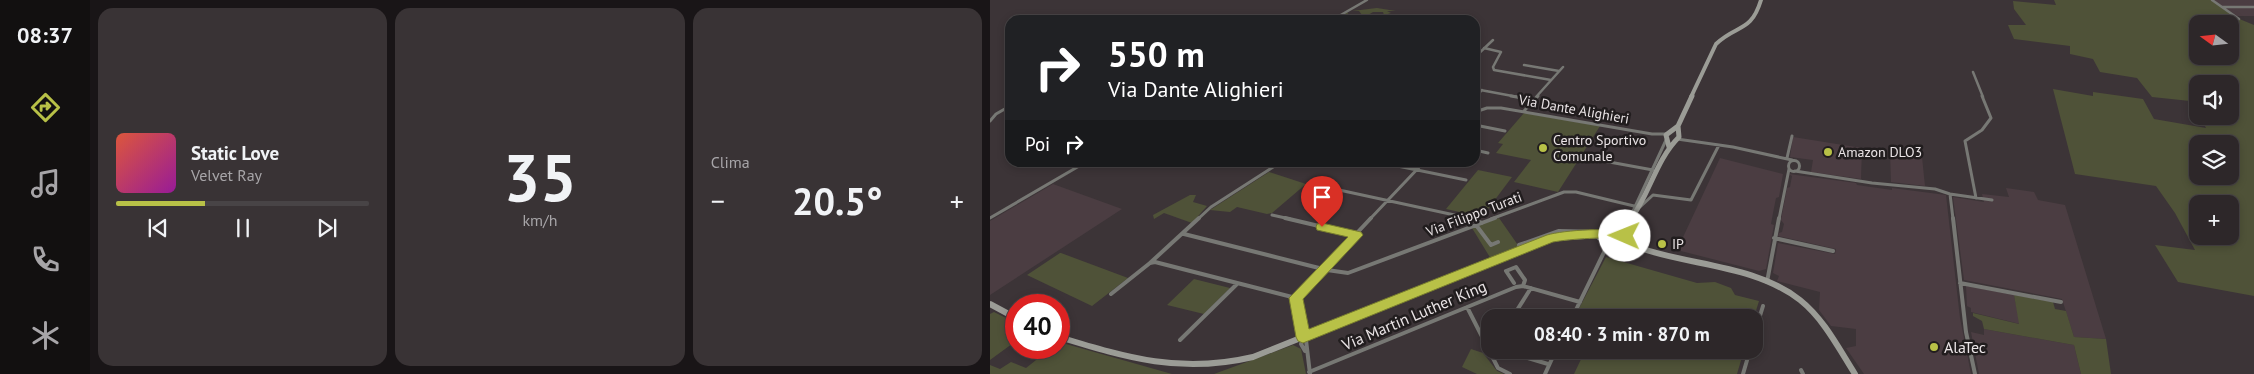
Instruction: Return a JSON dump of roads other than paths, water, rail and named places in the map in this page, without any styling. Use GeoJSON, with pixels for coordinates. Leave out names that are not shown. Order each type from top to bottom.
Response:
{"type":"FeatureCollection","features":[{"type":"Feature","properties":{"kind":"street"},"geometry":{"type":"LineString","coordinates":[[1341,15],[1367,0]]}},
{"type":"Feature","properties":{"kind":"street"},"geometry":{"type":"LineString","coordinates":[[1576,309],[1602,259],[1608,242],[1614,234],[1626,226],[1669,147],[1677,137],[1678,126],[1716,44],[1722,38],[1753,22],[1758,15],[1761,0]]}},
{"type":"Feature","properties":{"kind":"street"},"geometry":{"type":"LineString","coordinates":[[2212,0],[2233,15]]}},
{"type":"Feature","properties":{"kind":"street"},"geometry":{"type":"LineString","coordinates":[[2222,8],[2254,7]]}},
{"type":"Feature","properties":{"kind":"street"},"geometry":{"type":"LineString","coordinates":[[1480,52],[1494,40]]}},
{"type":"Feature","properties":{"kind":"street"},"geometry":{"type":"LineString","coordinates":[[1484,48],[1501,52],[1493,67],[1494,70],[1551,80]]}},
{"type":"Feature","properties":{"kind":"street"},"geometry":{"type":"LineString","coordinates":[[1524,65],[1559,71]]}},
{"type":"Feature","properties":{"kind":"street"},"geometry":{"type":"LineString","coordinates":[[1524,111],[1563,67]]}},
{"type":"Feature","properties":{"kind":"street"},"geometry":{"type":"LineString","coordinates":[[1973,72],[1975,86],[1987,104],[1992,118],[1982,130],[1965,142],[1976,198]]}},
{"type":"Feature","properties":{"kind":"street"},"geometry":{"type":"LineString","coordinates":[[1482,90],[1534,100]]}},
{"type":"Feature","properties":{"kind":"street","name":"Via Dante Alighieri"},"geometry":{"type":"LineString","coordinates":[[1480,111],[1495,107],[1668,136]]}},
{"type":"Feature","properties":{"kind":"street"},"geometry":{"type":"LineString","coordinates":[[990,122],[1005,108]]}},
{"type":"Feature","properties":{"kind":"street"},"geometry":{"type":"LineString","coordinates":[[1480,126],[1505,131]]}},
{"type":"Feature","properties":{"kind":"street"},"geometry":{"type":"LineString","coordinates":[[1637,207],[1668,136],[1678,126]]}},
{"type":"Feature","properties":{"kind":"street"},"geometry":{"type":"LineString","coordinates":[[1668,136],[1787,158],[1794,170]]}},
{"type":"Feature","properties":{"kind":"street"},"geometry":{"type":"LineString","coordinates":[[1668,136],[1669,147]]}},
{"type":"Feature","properties":{"kind":"street"},"geometry":{"type":"LineString","coordinates":[[1787,158],[1792,136]]}},
{"type":"Feature","properties":{"kind":"street"},"geometry":{"type":"LineString","coordinates":[[1519,245],[1559,232],[1602,232],[1614,229],[1623,224],[1634,209],[1649,196],[1656,195],[1691,200],[1719,145]]}},
{"type":"Feature","properties":{"kind":"street"},"geometry":{"type":"LineString","coordinates":[[1480,151],[1488,153]]}},
{"type":"Feature","properties":{"kind":"street"},"geometry":{"type":"LineString","coordinates":[[1582,157],[1653,170]]}},
{"type":"Feature","properties":{"kind":"street"},"geometry":{"type":"LineString","coordinates":[[1767,282],[1787,174],[1794,170],[1798,162],[1791,162],[1780,157]]}},
{"type":"Feature","properties":{"kind":"street"},"geometry":{"type":"LineString","coordinates":[[990,218],[1077,167]]}},
{"type":"Feature","properties":{"kind":"street"},"geometry":{"type":"LineString","coordinates":[[1111,294],[1184,234],[1211,207],[1274,167]]}},
{"type":"Feature","properties":{"kind":"street"},"geometry":{"type":"LineString","coordinates":[[1402,167],[1466,180]]}},
{"type":"Feature","properties":{"kind":"street"},"geometry":{"type":"LineString","coordinates":[[1296,298],[1420,167]]}},
{"type":"Feature","properties":{"kind":"street"},"geometry":{"type":"LineString","coordinates":[[1794,170],[1808,174],[1872,183],[1936,189],[1950,194],[1992,200]]}},
{"type":"Feature","properties":{"kind":"street"},"geometry":{"type":"LineString","coordinates":[[1316,185],[1477,220],[1482,223]]}},
{"type":"Feature","properties":{"kind":"street","name":"Via Filippo Turati"},"geometry":{"type":"LineString","coordinates":[[1184,234],[1342,273],[1353,272],[1541,200],[1572,192],[1637,207]]}},
{"type":"Feature","properties":{"kind":"street"},"geometry":{"type":"LineString","coordinates":[[1950,194],[1966,332],[1975,374]]}},
{"type":"Feature","properties":{"kind":"street"},"geometry":{"type":"LineString","coordinates":[[1272,216],[1357,235]]}},
{"type":"Feature","properties":{"kind":"street"},"geometry":{"type":"LineString","coordinates":[[1476,225],[1491,245],[1498,242]]}},
{"type":"Feature","properties":{"kind":"street"},"geometry":{"type":"LineString","coordinates":[[1602,259],[1626,238],[1626,226]]}},
{"type":"Feature","properties":{"kind":"street"},"geometry":{"type":"LineString","coordinates":[[1070,340],[1160,366],[1190,370],[1212,368],[1238,362],[1546,240],[1568,234],[1594,236],[1614,234],[1626,238],[1640,248]]}},
{"type":"Feature","properties":{"kind":"street"},"geometry":{"type":"LineString","coordinates":[[1594,236],[1619,246],[1640,248],[1767,282],[1784,290],[1805,305],[1855,374]]}},
{"type":"Feature","properties":{"kind":"street"},"geometry":{"type":"LineString","coordinates":[[1774,238],[1834,251]]}},
{"type":"Feature","properties":{"kind":"street"},"geometry":{"type":"LineString","coordinates":[[1150,263],[1158,262],[1296,298]]}},
{"type":"Feature","properties":{"kind":"street"},"geometry":{"type":"LineString","coordinates":[[1514,283],[1506,271],[1516,267],[1525,280],[1522,286],[1580,302]]}},
{"type":"Feature","properties":{"kind":"street"},"geometry":{"type":"LineString","coordinates":[[1960,283],[2060,302]]}},
{"type":"Feature","properties":{"kind":"street"},"geometry":{"type":"LineString","coordinates":[[1180,340],[1237,284]]}},
{"type":"Feature","properties":{"kind":"street","name":"Via Martin Luther King"},"geometry":{"type":"LineString","coordinates":[[1303,337],[1301,344],[1305,351],[1310,373],[1522,286]]}},
{"type":"Feature","properties":{"kind":"street"},"geometry":{"type":"LineString","coordinates":[[1517,309],[1530,288]]}},
{"type":"Feature","properties":{"kind":"street"},"geometry":{"type":"LineString","coordinates":[[1296,298],[1303,337]]}},
{"type":"Feature","properties":{"kind":"street"},"geometry":{"type":"LineString","coordinates":[[990,304],[1005,312]]}},
{"type":"Feature","properties":{"kind":"street"},"geometry":{"type":"LineString","coordinates":[[1467,307],[1481,333]]}},
{"type":"Feature","properties":{"kind":"street"},"geometry":{"type":"LineString","coordinates":[[1494,359],[1498,368],[1510,374]]}},
{"type":"Feature","properties":{"kind":"street"},"geometry":{"type":"LineString","coordinates":[[1531,359],[1548,364]]}},
{"type":"Feature","properties":{"kind":"street"},"geometry":{"type":"LineString","coordinates":[[1545,374],[1551,359]]}},
{"type":"Feature","properties":{"kind":"street"},"geometry":{"type":"LineString","coordinates":[[1743,374],[1747,359]]}},
{"type":"Feature","properties":{"kind":"place","name":"Centro Sportivo Comunale"},"geometry":{"type":"Point","coordinates":[1543,148]}},
{"type":"Feature","properties":{"kind":"place","name":"Amazon DLO3"},"geometry":{"type":"Point","coordinates":[1828,152]}},
{"type":"Feature","properties":{"kind":"place","name":"IP"},"geometry":{"type":"Point","coordinates":[1662,244]}},
{"type":"Feature","properties":{"kind":"place","name":"AlaTec"},"geometry":{"type":"Point","coordinates":[1934,347]}}]}
